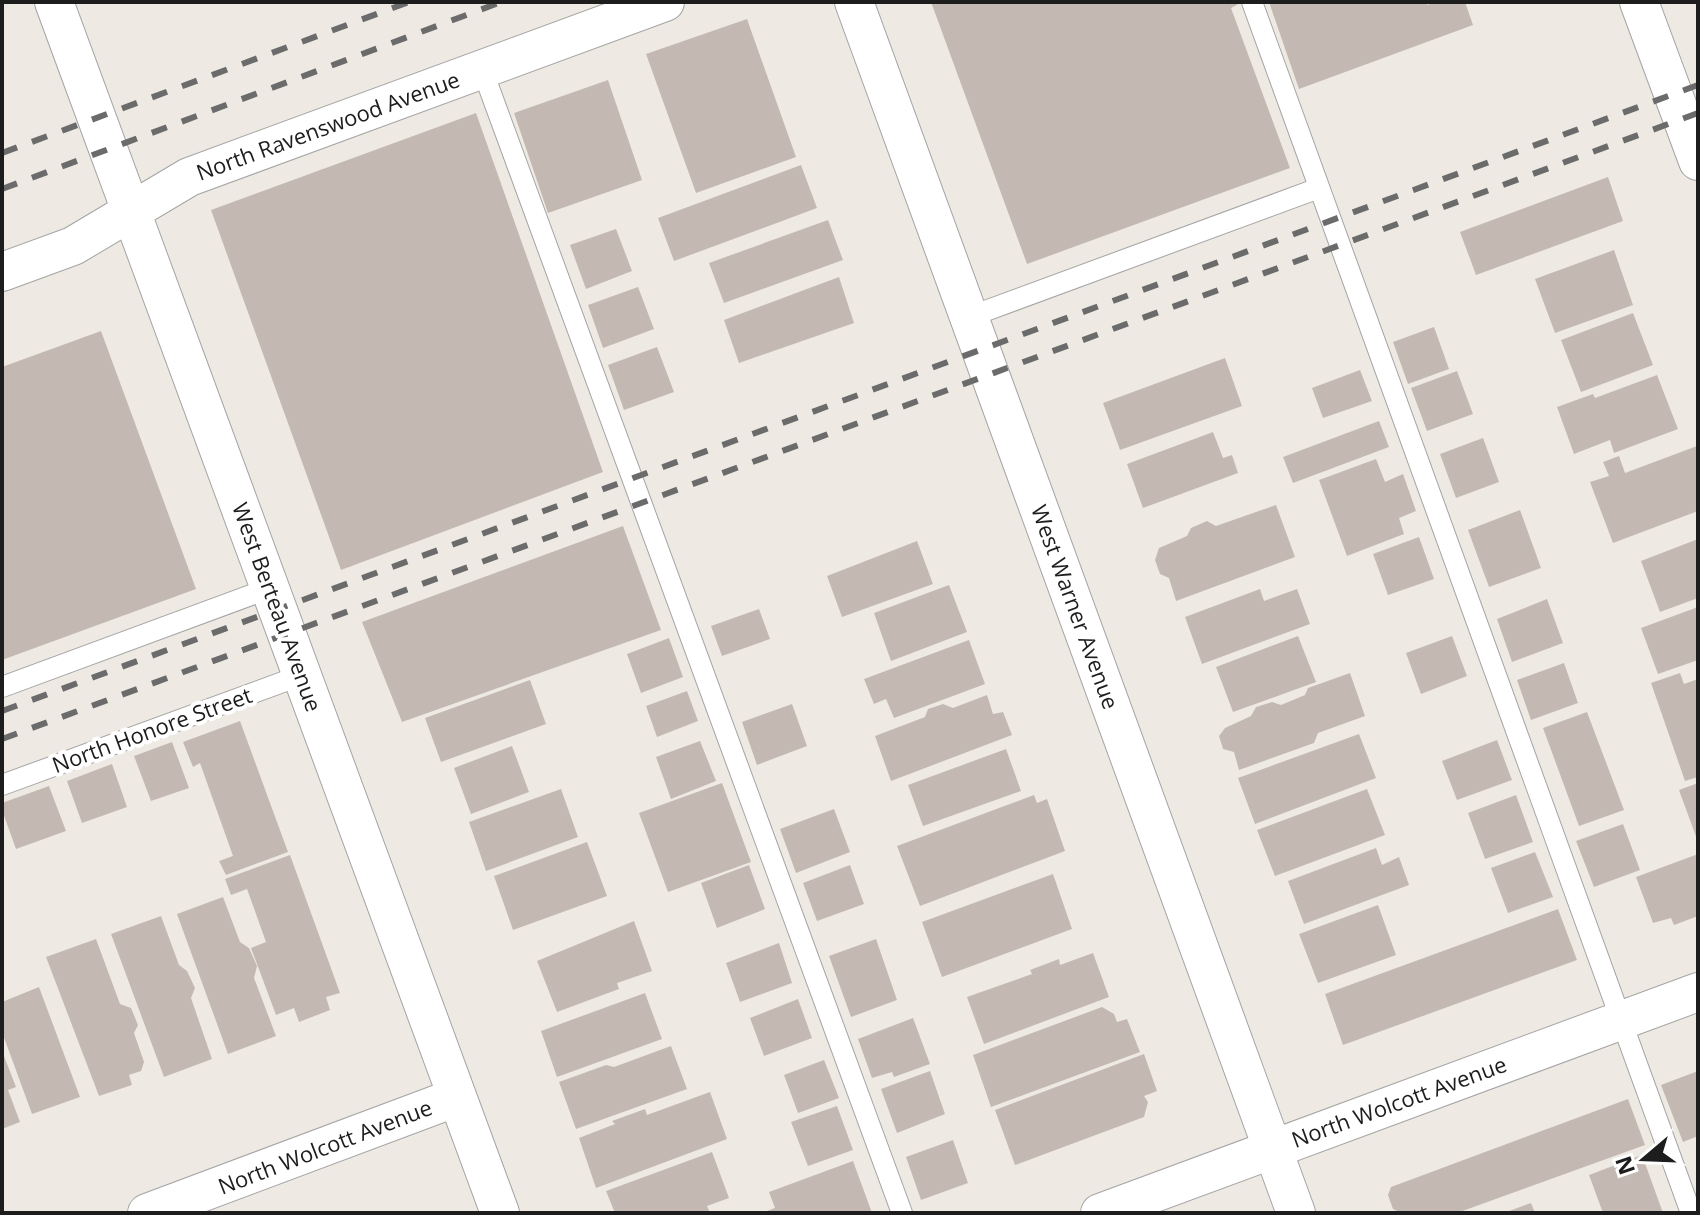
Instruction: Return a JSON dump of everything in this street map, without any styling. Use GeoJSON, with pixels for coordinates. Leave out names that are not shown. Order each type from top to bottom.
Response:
{"type":"FeatureCollection","features":[{"type":"Feature","properties":{"kind":"street","name":"West Berteau Avenue"},"geometry":{"type":"LineString","coordinates":[[54,2],[500,1213]]}},
{"type":"Feature","properties":{"kind":"street","name":"North Ravenswood Avenue"},"geometry":{"type":"LineString","coordinates":[[2,272],[73,246],[189,177],[665,2]]}},
{"type":"Feature","properties":{"kind":"street","name":"West Warner Avenue"},"geometry":{"type":"LineString","coordinates":[[854,2],[1296,1213]]}},
{"type":"Feature","properties":{"kind":"street"},"geometry":{"type":"LineString","coordinates":[[1639,2],[1688,104],[1698,161]]}},
{"type":"Feature","properties":{"kind":"street","name":"North Wolcott Avenue"},"geometry":{"type":"LineString","coordinates":[[1100,1213],[1698,992]]}},
{"type":"Feature","properties":{"kind":"street","name":"North Wolcott Avenue"},"geometry":{"type":"LineString","coordinates":[[147,1213],[457,1097]]}},
{"type":"Feature","properties":{"kind":"lane"},"geometry":{"type":"LineString","coordinates":[[1252,2],[1691,1213]]}},
{"type":"Feature","properties":{"kind":"lane"},"geometry":{"type":"LineString","coordinates":[[482,69],[902,1213]]}},
{"type":"Feature","properties":{"kind":"lane"},"geometry":{"type":"LineString","coordinates":[[969,317],[1319,188]]}},
{"type":"Feature","properties":{"kind":"lane"},"geometry":{"type":"LineString","coordinates":[[2,687],[270,588]]}},
{"type":"Feature","properties":{"kind":"lane","name":"North Honore Street"},"geometry":{"type":"LineString","coordinates":[[2,785],[302,675]]}},
{"type":"Feature","properties":{"kind":"building"},"geometry":{"type":"Polygon","coordinates":[[[931,2],[1242,2],[1231,8],[1290,168],[1027,264],[931,2]]]}},
{"type":"Feature","properties":{"kind":"building"},"geometry":{"type":"Polygon","coordinates":[[[1269,2],[1426,2],[1427,5],[1434,2],[1465,2],[1473,25],[1299,89],[1269,2]]]}},
{"type":"Feature","properties":{"kind":"building"},"geometry":{"type":"Polygon","coordinates":[[[747,19],[796,157],[696,193],[646,54],[747,19]]]}},
{"type":"Feature","properties":{"kind":"building"},"geometry":{"type":"Polygon","coordinates":[[[608,80],[642,180],[548,213],[514,113],[608,80]]]}},
{"type":"Feature","properties":{"kind":"building"},"geometry":{"type":"Polygon","coordinates":[[[476,113],[603,472],[341,570],[211,210],[476,113]]]}},
{"type":"Feature","properties":{"kind":"building"},"geometry":{"type":"Polygon","coordinates":[[[801,165],[817,208],[674,261],[658,218],[801,165]]]}},
{"type":"Feature","properties":{"kind":"building"},"geometry":{"type":"Polygon","coordinates":[[[1608,177],[1623,221],[1476,275],[1460,232],[1608,177]]]}},
{"type":"Feature","properties":{"kind":"building"},"geometry":{"type":"Polygon","coordinates":[[[828,220],[843,260],[724,303],[709,263],[828,220]]]}},
{"type":"Feature","properties":{"kind":"building"},"geometry":{"type":"Polygon","coordinates":[[[616,229],[632,271],[586,289],[570,245],[616,229]]]}},
{"type":"Feature","properties":{"kind":"building"},"geometry":{"type":"Polygon","coordinates":[[[1614,250],[1633,305],[1555,333],[1535,279],[1614,250]]]}},
{"type":"Feature","properties":{"kind":"building"},"geometry":{"type":"Polygon","coordinates":[[[839,277],[854,323],[739,363],[724,320],[839,277]]]}},
{"type":"Feature","properties":{"kind":"building"},"geometry":{"type":"Polygon","coordinates":[[[638,287],[654,329],[603,348],[588,305],[638,287]]]}},
{"type":"Feature","properties":{"kind":"building"},"geometry":{"type":"Polygon","coordinates":[[[1633,313],[1653,365],[1581,392],[1561,340],[1633,313]]]}},
{"type":"Feature","properties":{"kind":"building"},"geometry":{"type":"Polygon","coordinates":[[[1434,327],[1449,369],[1408,384],[1393,342],[1434,327]]]}},
{"type":"Feature","properties":{"kind":"building"},"geometry":{"type":"Polygon","coordinates":[[[101,331],[196,589],[2,660],[2,367],[101,331]]]}},
{"type":"Feature","properties":{"kind":"building"},"geometry":{"type":"Polygon","coordinates":[[[657,347],[674,392],[624,410],[608,365],[657,347]]]}},
{"type":"Feature","properties":{"kind":"building"},"geometry":{"type":"Polygon","coordinates":[[[1225,358],[1242,406],[1120,450],[1103,403],[1225,358]]]}},
{"type":"Feature","properties":{"kind":"building"},"geometry":{"type":"Polygon","coordinates":[[[1360,370],[1372,401],[1323,418],[1312,388],[1360,370]]]}},
{"type":"Feature","properties":{"kind":"building"},"geometry":{"type":"Polygon","coordinates":[[[1457,371],[1473,414],[1427,431],[1411,388],[1457,371]]]}},
{"type":"Feature","properties":{"kind":"building"},"geometry":{"type":"Polygon","coordinates":[[[1657,375],[1678,429],[1614,453],[1610,440],[1574,454],[1557,407],[1593,394],[1595,398],[1657,375]]]}},
{"type":"Feature","properties":{"kind":"building"},"geometry":{"type":"Polygon","coordinates":[[[1379,421],[1389,447],[1293,483],[1283,457],[1379,421]]]}},
{"type":"Feature","properties":{"kind":"building"},"geometry":{"type":"Polygon","coordinates":[[[1213,432],[1223,458],[1232,455],[1238,473],[1143,508],[1127,464],[1213,432]]]}},
{"type":"Feature","properties":{"kind":"building"},"geometry":{"type":"Polygon","coordinates":[[[1483,438],[1499,482],[1456,498],[1440,454],[1483,438]]]}},
{"type":"Feature","properties":{"kind":"building"},"geometry":{"type":"Polygon","coordinates":[[[1697,446],[1698,511],[1613,543],[1590,482],[1609,476],[1603,462],[1619,456],[1625,473],[1697,446]]]}},
{"type":"Feature","properties":{"kind":"building"},"geometry":{"type":"Polygon","coordinates":[[[1376,459],[1385,482],[1403,474],[1416,511],[1399,518],[1404,534],[1347,556],[1319,480],[1376,459]]]}},
{"type":"Feature","properties":{"kind":"building"},"geometry":{"type":"Polygon","coordinates":[[[1276,505],[1295,557],[1176,601],[1169,578],[1160,574],[1155,560],[1159,548],[1187,536],[1191,528],[1207,521],[1216,526],[1276,505]]]}},
{"type":"Feature","properties":{"kind":"building"},"geometry":{"type":"Polygon","coordinates":[[[1520,510],[1541,568],[1489,587],[1468,530],[1520,510]]]}},
{"type":"Feature","properties":{"kind":"building"},"geometry":{"type":"Polygon","coordinates":[[[623,526],[661,630],[402,722],[362,622],[623,526]]]}},
{"type":"Feature","properties":{"kind":"building"},"geometry":{"type":"Polygon","coordinates":[[[1419,537],[1434,579],[1388,595],[1373,554],[1419,537]]]}},
{"type":"Feature","properties":{"kind":"building"},"geometry":{"type":"Polygon","coordinates":[[[1698,539],[1698,598],[1660,612],[1641,561],[1698,539]]]}},
{"type":"Feature","properties":{"kind":"building"},"geometry":{"type":"Polygon","coordinates":[[[917,541],[933,584],[842,617],[827,576],[917,541]]]}},
{"type":"Feature","properties":{"kind":"building"},"geometry":{"type":"Polygon","coordinates":[[[949,585],[967,632],[891,661],[874,613],[949,585]]]}},
{"type":"Feature","properties":{"kind":"building"},"geometry":{"type":"Polygon","coordinates":[[[1260,589],[1264,601],[1297,589],[1310,624],[1202,664],[1185,617],[1260,589]]]}},
{"type":"Feature","properties":{"kind":"building"},"geometry":{"type":"Polygon","coordinates":[[[1547,599],[1563,643],[1512,662],[1497,619],[1547,599]]]}},
{"type":"Feature","properties":{"kind":"building"},"geometry":{"type":"Polygon","coordinates":[[[1698,607],[1698,660],[1658,674],[1641,628],[1698,607]]]}},
{"type":"Feature","properties":{"kind":"building"},"geometry":{"type":"Polygon","coordinates":[[[759,609],[770,639],[722,656],[711,626],[759,609]]]}},
{"type":"Feature","properties":{"kind":"building"},"geometry":{"type":"Polygon","coordinates":[[[1298,636],[1316,682],[1233,712],[1216,667],[1298,636]]]}},
{"type":"Feature","properties":{"kind":"building"},"geometry":{"type":"Polygon","coordinates":[[[1452,636],[1467,676],[1421,694],[1406,653],[1452,636]]]}},
{"type":"Feature","properties":{"kind":"building"},"geometry":{"type":"Polygon","coordinates":[[[669,638],[683,677],[641,693],[627,654],[669,638]]]}},
{"type":"Feature","properties":{"kind":"building"},"geometry":{"type":"Polygon","coordinates":[[[969,640],[985,684],[894,718],[886,699],[874,704],[864,679],[969,640]]]}},
{"type":"Feature","properties":{"kind":"building"},"geometry":{"type":"Polygon","coordinates":[[[1564,663],[1578,703],[1531,720],[1517,680],[1564,663]]]}},
{"type":"Feature","properties":{"kind":"building"},"geometry":{"type":"Polygon","coordinates":[[[1350,673],[1365,716],[1318,733],[1314,743],[1239,770],[1234,752],[1223,749],[1219,736],[1225,728],[1251,716],[1256,707],[1272,702],[1281,705],[1305,695],[1308,688],[1350,673]]]}},
{"type":"Feature","properties":{"kind":"building"},"geometry":{"type":"Polygon","coordinates":[[[1680,673],[1684,684],[1698,679],[1698,777],[1685,781],[1651,683],[1680,673]]]}},
{"type":"Feature","properties":{"kind":"building"},"geometry":{"type":"Polygon","coordinates":[[[530,680],[546,724],[441,762],[425,718],[530,680]]]}},
{"type":"Feature","properties":{"kind":"building"},"geometry":{"type":"Polygon","coordinates":[[[687,691],[698,721],[657,737],[646,706],[687,691]]]}},
{"type":"Feature","properties":{"kind":"building"},"geometry":{"type":"Polygon","coordinates":[[[987,695],[993,714],[1003,712],[1012,735],[891,781],[875,736],[925,717],[928,709],[943,704],[953,708],[987,695]]]}},
{"type":"Feature","properties":{"kind":"building"},"geometry":{"type":"Polygon","coordinates":[[[792,704],[807,746],[757,765],[742,722],[792,704]]]}},
{"type":"Feature","properties":{"kind":"building"},"geometry":{"type":"Polygon","coordinates":[[[1587,712],[1624,810],[1579,826],[1543,728],[1587,712]]]}},
{"type":"Feature","properties":{"kind":"building"},"geometry":{"type":"Polygon","coordinates":[[[240,721],[288,852],[226,875],[219,861],[233,856],[200,763],[193,767],[183,742],[240,721]]]}},
{"type":"Feature","properties":{"kind":"building"},"geometry":{"type":"Polygon","coordinates":[[[1359,734],[1376,778],[1255,824],[1238,778],[1359,734]]]}},
{"type":"Feature","properties":{"kind":"building"},"geometry":{"type":"Polygon","coordinates":[[[1497,740],[1512,780],[1457,800],[1442,761],[1497,740]]]}},
{"type":"Feature","properties":{"kind":"building"},"geometry":{"type":"Polygon","coordinates":[[[700,741],[716,781],[671,799],[656,757],[700,741]]]}},
{"type":"Feature","properties":{"kind":"building"},"geometry":{"type":"Polygon","coordinates":[[[172,742],[189,788],[151,801],[134,756],[172,742]]]}},
{"type":"Feature","properties":{"kind":"building"},"geometry":{"type":"Polygon","coordinates":[[[512,746],[529,792],[471,814],[454,768],[512,746]]]}},
{"type":"Feature","properties":{"kind":"building"},"geometry":{"type":"Polygon","coordinates":[[[1006,749],[1021,791],[923,826],[908,785],[1006,749]]]}},
{"type":"Feature","properties":{"kind":"building"},"geometry":{"type":"Polygon","coordinates":[[[112,764],[127,807],[82,823],[67,781],[112,764]]]}},
{"type":"Feature","properties":{"kind":"building"},"geometry":{"type":"Polygon","coordinates":[[[722,783],[751,862],[668,892],[639,813],[722,783]]]}},
{"type":"Feature","properties":{"kind":"building"},"geometry":{"type":"Polygon","coordinates":[[[1698,783],[1698,842],[1679,790],[1698,783]]]}},
{"type":"Feature","properties":{"kind":"building"},"geometry":{"type":"Polygon","coordinates":[[[49,786],[66,831],[16,849],[2,803],[49,786]]]}},
{"type":"Feature","properties":{"kind":"building"},"geometry":{"type":"Polygon","coordinates":[[[561,789],[578,837],[486,871],[469,822],[561,789]]]}},
{"type":"Feature","properties":{"kind":"building"},"geometry":{"type":"Polygon","coordinates":[[[1367,789],[1385,835],[1275,876],[1257,830],[1367,789]]]}},
{"type":"Feature","properties":{"kind":"building"},"geometry":{"type":"Polygon","coordinates":[[[1034,795],[1037,803],[1047,799],[1065,851],[920,906],[897,846],[1034,795]]]}},
{"type":"Feature","properties":{"kind":"building"},"geometry":{"type":"Polygon","coordinates":[[[1516,795],[1533,842],[1485,859],[1468,813],[1516,795]]]}},
{"type":"Feature","properties":{"kind":"building"},"geometry":{"type":"Polygon","coordinates":[[[834,809],[850,852],[796,873],[780,829],[834,809]]]}},
{"type":"Feature","properties":{"kind":"building"},"geometry":{"type":"Polygon","coordinates":[[[1623,824],[1640,870],[1594,887],[1576,841],[1623,824]]]}},
{"type":"Feature","properties":{"kind":"building"},"geometry":{"type":"Polygon","coordinates":[[[587,842],[607,896],[513,930],[494,876],[587,842]]]}},
{"type":"Feature","properties":{"kind":"building"},"geometry":{"type":"Polygon","coordinates":[[[1376,848],[1382,865],[1399,857],[1409,885],[1304,924],[1288,881],[1376,848]]]}},
{"type":"Feature","properties":{"kind":"building"},"geometry":{"type":"Polygon","coordinates":[[[1535,852],[1553,897],[1508,913],[1491,868],[1535,852]]]}},
{"type":"Feature","properties":{"kind":"building"},"geometry":{"type":"Polygon","coordinates":[[[1698,854],[1698,916],[1674,925],[1671,918],[1653,923],[1636,877],[1698,854]]]}},
{"type":"Feature","properties":{"kind":"building"},"geometry":{"type":"Polygon","coordinates":[[[290,855],[340,993],[326,997],[330,1010],[299,1022],[294,1008],[276,1015],[251,948],[266,942],[247,889],[231,895],[225,879],[290,855]]]}},
{"type":"Feature","properties":{"kind":"building"},"geometry":{"type":"Polygon","coordinates":[[[749,865],[765,909],[717,928],[701,883],[749,865]]]}},
{"type":"Feature","properties":{"kind":"building"},"geometry":{"type":"Polygon","coordinates":[[[850,865],[864,904],[817,921],[803,883],[850,865]]]}},
{"type":"Feature","properties":{"kind":"building"},"geometry":{"type":"Polygon","coordinates":[[[1053,874],[1072,929],[942,977],[922,922],[1053,874]]]}},
{"type":"Feature","properties":{"kind":"building"},"geometry":{"type":"Polygon","coordinates":[[[223,897],[240,942],[249,948],[257,966],[254,978],[276,1036],[228,1054],[177,914],[223,897]]]}},
{"type":"Feature","properties":{"kind":"building"},"geometry":{"type":"Polygon","coordinates":[[[1378,905],[1396,955],[1318,983],[1299,934],[1378,905]]]}},
{"type":"Feature","properties":{"kind":"building"},"geometry":{"type":"Polygon","coordinates":[[[1558,909],[1577,960],[1343,1045],[1325,994],[1558,909]]]}},
{"type":"Feature","properties":{"kind":"building"},"geometry":{"type":"Polygon","coordinates":[[[161,916],[179,965],[187,971],[195,988],[191,998],[212,1059],[164,1077],[111,934],[161,916]]]}},
{"type":"Feature","properties":{"kind":"building"},"geometry":{"type":"Polygon","coordinates":[[[634,921],[652,971],[617,983],[619,989],[557,1012],[537,961],[634,921]]]}},
{"type":"Feature","properties":{"kind":"building"},"geometry":{"type":"Polygon","coordinates":[[[96,939],[120,1004],[131,1008],[138,1025],[134,1033],[144,1062],[141,1071],[129,1075],[132,1085],[99,1096],[46,957],[96,939]]]}},
{"type":"Feature","properties":{"kind":"building"},"geometry":{"type":"Polygon","coordinates":[[[876,939],[897,1000],[851,1017],[829,956],[876,939]]]}},
{"type":"Feature","properties":{"kind":"building"},"geometry":{"type":"Polygon","coordinates":[[[779,943],[792,983],[740,1002],[726,963],[779,943]]]}},
{"type":"Feature","properties":{"kind":"building"},"geometry":{"type":"Polygon","coordinates":[[[1093,953],[1109,997],[984,1044],[967,997],[1032,974],[1030,970],[1059,959],[1060,965],[1093,953]]]}},
{"type":"Feature","properties":{"kind":"building"},"geometry":{"type":"Polygon","coordinates":[[[39,987],[80,1097],[32,1114],[2,1032],[2,1002],[39,987]]]}},
{"type":"Feature","properties":{"kind":"building"},"geometry":{"type":"Polygon","coordinates":[[[645,993],[662,1039],[557,1077],[541,1031],[645,993]]]}},
{"type":"Feature","properties":{"kind":"building"},"geometry":{"type":"Polygon","coordinates":[[[798,999],[812,1038],[764,1056],[750,1018],[798,999]]]}},
{"type":"Feature","properties":{"kind":"building"},"geometry":{"type":"Polygon","coordinates":[[[1102,1007],[1114,1014],[1117,1022],[1127,1019],[1140,1052],[991,1107],[973,1055],[1102,1007]]]}},
{"type":"Feature","properties":{"kind":"building"},"geometry":{"type":"Polygon","coordinates":[[[913,1018],[930,1064],[894,1077],[892,1072],[872,1078],[858,1039],[913,1018]]]}},
{"type":"Feature","properties":{"kind":"building"},"geometry":{"type":"Polygon","coordinates":[[[671,1046],[687,1089],[576,1129],[559,1082],[606,1065],[614,1067],[671,1046]]]}},
{"type":"Feature","properties":{"kind":"building"},"geometry":{"type":"Polygon","coordinates":[[[1144,1054],[1157,1091],[1144,1096],[1148,1102],[1144,1117],[1015,1165],[995,1110],[1144,1054]]]}},
{"type":"Feature","properties":{"kind":"building"},"geometry":{"type":"Polygon","coordinates":[[[2,1057],[16,1087],[8,1090],[20,1122],[2,1129],[2,1057]]]}},
{"type":"Feature","properties":{"kind":"building"},"geometry":{"type":"Polygon","coordinates":[[[824,1060],[839,1098],[798,1113],[784,1075],[824,1060]]]}},
{"type":"Feature","properties":{"kind":"building"},"geometry":{"type":"Polygon","coordinates":[[[930,1071],[945,1114],[897,1133],[881,1089],[930,1071]]]}},
{"type":"Feature","properties":{"kind":"building"},"geometry":{"type":"Polygon","coordinates":[[[1698,1071],[1698,1136],[1683,1142],[1661,1085],[1698,1071]]]}},
{"type":"Feature","properties":{"kind":"building"},"geometry":{"type":"Polygon","coordinates":[[[710,1092],[727,1139],[596,1188],[579,1138],[645,1109],[647,1115],[710,1092]]]}},
{"type":"Feature","properties":{"kind":"building"},"geometry":{"type":"Polygon","coordinates":[[[1628,1099],[1645,1145],[1457,1213],[1401,1213],[1393,1209],[1388,1195],[1391,1187],[1628,1099]]]}},
{"type":"Feature","properties":{"kind":"building"},"geometry":{"type":"Polygon","coordinates":[[[837,1106],[853,1150],[808,1166],[791,1122],[837,1106]]]}},
{"type":"Feature","properties":{"kind":"building"},"geometry":{"type":"Polygon","coordinates":[[[953,1140],[968,1183],[921,1200],[906,1157],[953,1140]]]}},
{"type":"Feature","properties":{"kind":"building"},"geometry":{"type":"Polygon","coordinates":[[[712,1152],[729,1198],[707,1206],[710,1213],[615,1213],[606,1191],[712,1152]]]}},
{"type":"Feature","properties":{"kind":"building"},"geometry":{"type":"Polygon","coordinates":[[[1642,1155],[1663,1213],[1603,1213],[1589,1175],[1642,1155]]]}},
{"type":"Feature","properties":{"kind":"building"},"geometry":{"type":"Polygon","coordinates":[[[853,1161],[872,1213],[761,1213],[775,1208],[769,1192],[853,1161]]]}},
{"type":"Feature","properties":{"kind":"building"},"geometry":{"type":"Polygon","coordinates":[[[1531,1203],[1535,1213],[1504,1213],[1531,1203]]]}},
{"type":"Feature","properties":{"kind":"railway"},"geometry":{"type":"LineString","coordinates":[[2,153],[409,2]]}},
{"type":"Feature","properties":{"kind":"railway"},"geometry":{"type":"LineString","coordinates":[[2,189],[501,2]]}},
{"type":"Feature","properties":{"kind":"railway"},"geometry":{"type":"LineString","coordinates":[[2,711],[1698,85]]}},
{"type":"Feature","properties":{"kind":"railway"},"geometry":{"type":"LineString","coordinates":[[2,739],[1698,113]]}}]}
